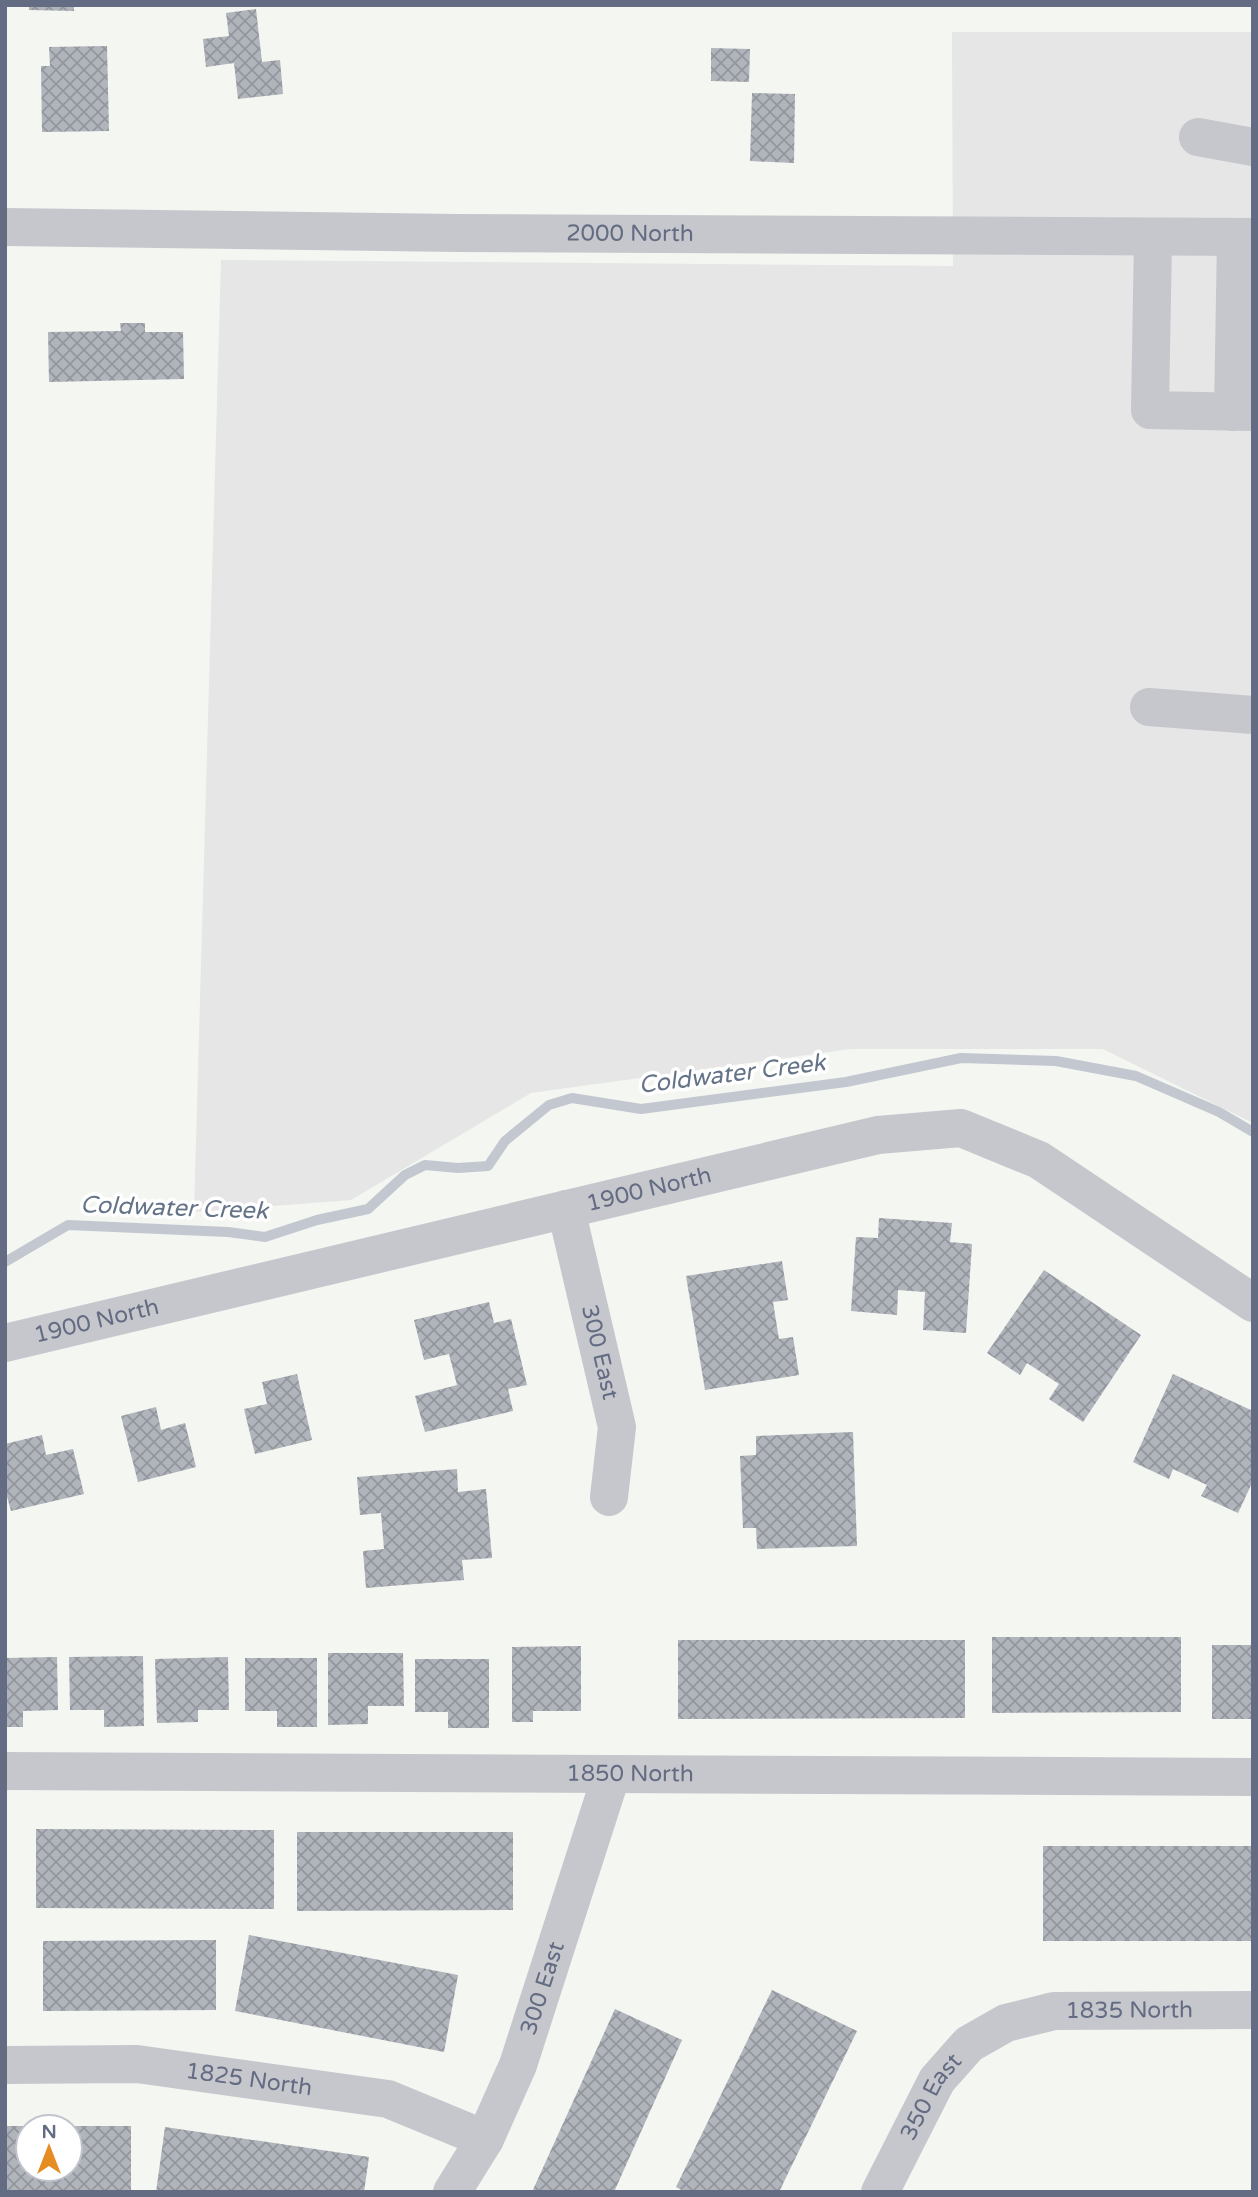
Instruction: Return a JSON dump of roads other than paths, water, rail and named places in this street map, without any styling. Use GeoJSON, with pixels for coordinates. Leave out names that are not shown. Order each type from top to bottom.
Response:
{"type":"FeatureCollection","features":[{"type":"Feature","properties":{"kind":"street"},"geometry":{"type":"LineString","coordinates":[[1198,137],[1253,147]]}},
{"type":"Feature","properties":{"kind":"street","name":"2000 North"},"geometry":{"type":"LineString","coordinates":[[5,227],[471,233],[1244,237]]}},
{"type":"Feature","properties":{"kind":"street"},"geometry":{"type":"LineString","coordinates":[[1153,237],[1150,411],[1243,412],[1244,237]]}},
{"type":"Feature","properties":{"kind":"street"},"geometry":{"type":"LineString","coordinates":[[1149,706],[1253,715]]}},
{"type":"Feature","properties":{"kind":"street","name":"1900 North"},"geometry":{"type":"LineString","coordinates":[[5,1343],[878,1135],[961,1128],[1039,1160],[1253,1303]]}},
{"type":"Feature","properties":{"kind":"street","name":"300 East"},"geometry":{"type":"LineString","coordinates":[[566,1209],[617,1427],[609,1497]]}},
{"type":"Feature","properties":{"kind":"street","name":"1850 North"},"geometry":{"type":"LineString","coordinates":[[5,1771],[1253,1777]]}},
{"type":"Feature","properties":{"kind":"street","name":"300 East"},"geometry":{"type":"LineString","coordinates":[[452,2192],[485,2139],[519,2065],[611,1776]]}},
{"type":"Feature","properties":{"kind":"street","name":"1835 North"},"geometry":{"type":"LineString","coordinates":[[1006,2023],[1054,2011],[1253,2010]]}},
{"type":"Feature","properties":{"kind":"street","name":"350 East"},"geometry":{"type":"LineString","coordinates":[[880,2192],[937,2080],[969,2044],[1006,2023]]}},
{"type":"Feature","properties":{"kind":"street","name":"1825 North"},"geometry":{"type":"LineString","coordinates":[[5,2066],[137,2064],[388,2099],[485,2139]]}},
{"type":"Feature","properties":{"kind":"waterway","name":"Coldwater Creek"},"geometry":{"type":"LineString","coordinates":[[5,1262],[68,1225],[228,1232],[265,1237],[317,1220],[368,1209],[405,1175],[425,1165],[458,1168],[488,1166],[505,1141],[549,1105],[572,1098],[641,1109],[846,1082],[961,1058],[1056,1061],[1136,1076],[1219,1112],[1253,1132]]}}]}
